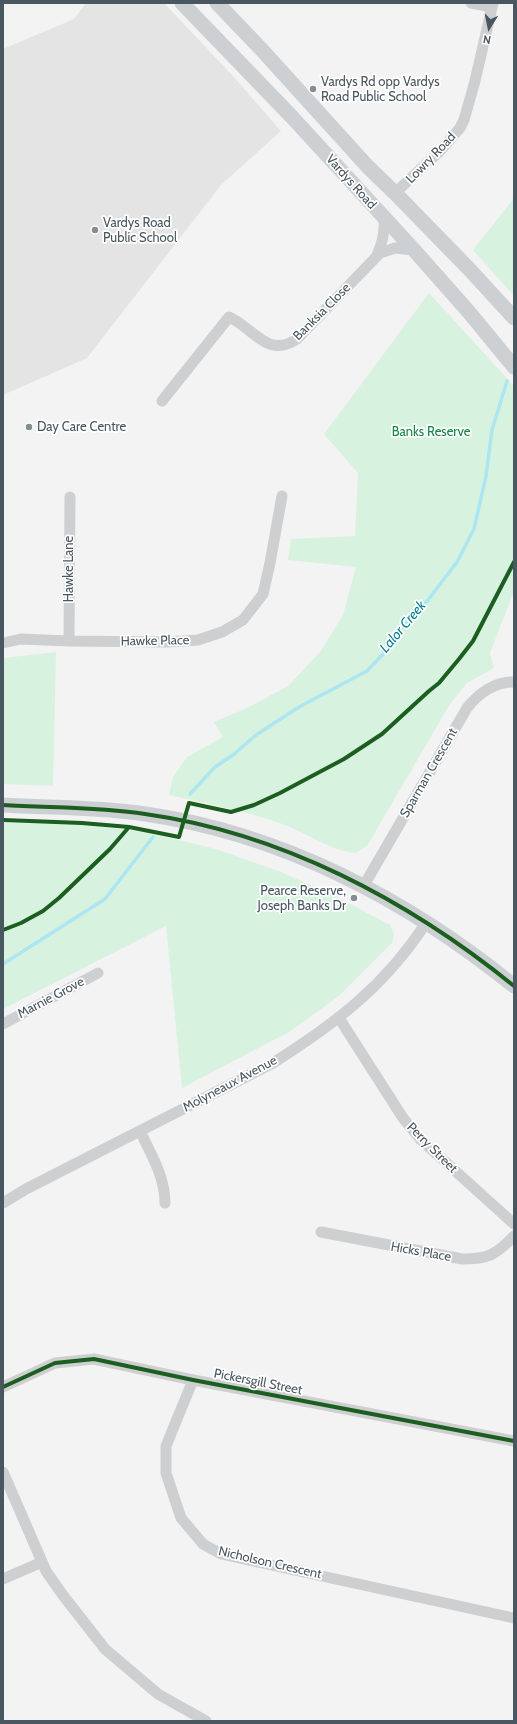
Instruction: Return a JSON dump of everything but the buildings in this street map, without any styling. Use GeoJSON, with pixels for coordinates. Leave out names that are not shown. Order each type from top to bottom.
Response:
{"type":"FeatureCollection","features":[{"type":"Feature","properties":{"kind":"main road","name":"Vardys Road"},"geometry":{"type":"LineString","coordinates":[[182,3],[292,117],[414,250],[468,311],[514,367]]}},
{"type":"Feature","properties":{"kind":"main road","name":"Vardys Road"},"geometry":{"type":"LineString","coordinates":[[217,3],[262,50],[368,167],[470,270],[514,318]]}},
{"type":"Feature","properties":{"kind":"main road"},"geometry":{"type":"LineString","coordinates":[[470,270],[474,287],[514,331]]}},
{"type":"Feature","properties":{"kind":"main road"},"geometry":{"type":"LineString","coordinates":[[495,345],[506,348],[514,347]]}},
{"type":"Feature","properties":{"kind":"main road"},"geometry":{"type":"LineString","coordinates":[[3,805],[124,812],[183,821],[243,835],[298,855],[363,886],[426,923],[513,981]]}},
{"type":"Feature","properties":{"kind":"street"},"geometry":{"type":"LineString","coordinates":[[471,3],[492,5]]}},
{"type":"Feature","properties":{"kind":"street","name":"Lowry Road"},"geometry":{"type":"LineString","coordinates":[[395,193],[441,150],[460,128],[464,120],[475,81],[492,5]]}},
{"type":"Feature","properties":{"kind":"street","name":"Banksia Close"},"geometry":{"type":"LineString","coordinates":[[162,401],[230,317],[237,320],[255,336],[266,343],[276,346],[289,345],[297,339],[377,255],[383,242],[385,228],[384,218]]}},
{"type":"Feature","properties":{"kind":"street","name":"Banksia Close"},"geometry":{"type":"LineString","coordinates":[[377,255],[390,249],[414,250]]}},
{"type":"Feature","properties":{"kind":"street","name":"Hawke Place"},"geometry":{"type":"LineString","coordinates":[[3,643],[21,639],[168,642],[198,640],[222,632],[242,620],[263,594],[282,496]]}},
{"type":"Feature","properties":{"kind":"street","name":"Hawke Lane"},"geometry":{"type":"LineString","coordinates":[[69,641],[70,497]]}},
{"type":"Feature","properties":{"kind":"street","name":"Sparman Crescent"},"geometry":{"type":"LineString","coordinates":[[363,886],[467,708],[475,698],[487,690],[508,682],[514,682]]}},
{"type":"Feature","properties":{"kind":"street","name":"Molyneaux Avenue"},"geometry":{"type":"LineString","coordinates":[[3,1203],[26,1189],[273,1062],[339,1018],[368,994],[399,961],[426,923]]}},
{"type":"Feature","properties":{"kind":"street","name":"Marnie Grove"},"geometry":{"type":"LineString","coordinates":[[3,1024],[98,972]]}},
{"type":"Feature","properties":{"kind":"street","name":"Perry Street"},"geometry":{"type":"LineString","coordinates":[[339,1018],[403,1118],[421,1140],[514,1224]]}},
{"type":"Feature","properties":{"kind":"street"},"geometry":{"type":"LineString","coordinates":[[140,1131],[159,1171],[166,1203]]}},
{"type":"Feature","properties":{"kind":"street","name":"Hicks Place"},"geometry":{"type":"LineString","coordinates":[[321,1232],[462,1259],[476,1259],[489,1256],[500,1250],[514,1236]]}},
{"type":"Feature","properties":{"kind":"street","name":"Pickersgill Street"},"geometry":{"type":"LineString","coordinates":[[3,1387],[55,1363],[94,1359],[193,1380],[514,1441]]}},
{"type":"Feature","properties":{"kind":"street","name":"Nicholson Crescent"},"geometry":{"type":"LineString","coordinates":[[193,1380],[166,1446],[166,1473],[181,1518],[203,1544],[221,1554],[514,1618]]}},
{"type":"Feature","properties":{"kind":"street"},"geometry":{"type":"LineString","coordinates":[[3,1472],[46,1571],[62,1594],[106,1649],[158,1694],[206,1721]]}},
{"type":"Feature","properties":{"kind":"street"},"geometry":{"type":"LineString","coordinates":[[3,1579],[42,1562]]}},
{"type":"Feature","properties":{"kind":"shaded area","name":"Vardys Road Public School"},"geometry":{"type":"Polygon","coordinates":[[[86,3],[164,3],[233,76],[281,131],[221,185],[87,358],[3,395],[3,49],[74,19],[86,3]]]}},
{"type":"Feature","properties":{"kind":"green space"},"geometry":{"type":"Polygon","coordinates":[[[514,195],[514,296],[473,250],[511,202],[514,195]]]}},
{"type":"Feature","properties":{"kind":"green space","name":"Banks Reserve"},"geometry":{"type":"Polygon","coordinates":[[[429,293],[514,386],[514,591],[490,653],[494,668],[467,683],[450,704],[367,846],[355,853],[337,849],[271,820],[169,795],[173,777],[187,757],[223,737],[214,722],[247,708],[288,686],[320,652],[343,615],[356,567],[288,560],[291,539],[355,536],[358,473],[324,434],[429,293]]]}},
{"type":"Feature","properties":{"kind":"green space"},"geometry":{"type":"Polygon","coordinates":[[[56,652],[53,786],[3,784],[3,658],[56,652]]]}},
{"type":"Feature","properties":{"kind":"green space"},"geometry":{"type":"Polygon","coordinates":[[[3,823],[77,824],[145,832],[216,849],[281,872],[335,896],[390,925],[394,934],[392,943],[339,996],[289,1032],[182,1088],[166,926],[3,1009],[3,823]]]}},
{"type":"Feature","properties":{"kind":"waterway","name":"Lalor Creek"},"geometry":{"type":"LineString","coordinates":[[190,794],[215,767],[233,755],[256,735],[299,707],[367,671],[385,652],[398,632],[428,600],[457,562],[474,529],[486,476],[492,430],[507,381]]}},
{"type":"Feature","properties":{"kind":"waterway"},"geometry":{"type":"LineString","coordinates":[[3,964],[105,899],[153,837]]}},
{"type":"Feature","properties":{"kind":"cycle path"},"geometry":{"type":"LineString","coordinates":[[3,820],[82,823],[129,827],[179,837],[189,803],[231,812],[254,805],[280,793],[344,759],[382,734],[439,683],[473,641],[514,562]]}},
{"type":"Feature","properties":{"kind":"cycle path"},"geometry":{"type":"LineString","coordinates":[[3,805],[92,809],[145,814],[196,823],[245,837],[294,854],[341,875],[387,899],[431,926],[514,986]]}},
{"type":"Feature","properties":{"kind":"cycle path"},"geometry":{"type":"LineString","coordinates":[[3,930],[21,923],[43,911],[59,898],[110,849],[129,827]]}},
{"type":"Feature","properties":{"kind":"cycle path"},"geometry":{"type":"LineString","coordinates":[[3,1387],[55,1363],[94,1359],[193,1380],[514,1441]]}},
{"type":"Feature","properties":{"kind":"place","name":"Vardys Rd opp Vardys Road Public School"},"geometry":{"type":"Point","coordinates":[313,89]}},
{"type":"Feature","properties":{"kind":"place","name":"Vardys Road Public School"},"geometry":{"type":"Point","coordinates":[95,230]}},
{"type":"Feature","properties":{"kind":"place","name":"Day Care Centre"},"geometry":{"type":"Point","coordinates":[29,427]}},
{"type":"Feature","properties":{"kind":"place","name":"Pearce Reserve, Joseph Banks Dr"},"geometry":{"type":"Point","coordinates":[354,898]}}]}
